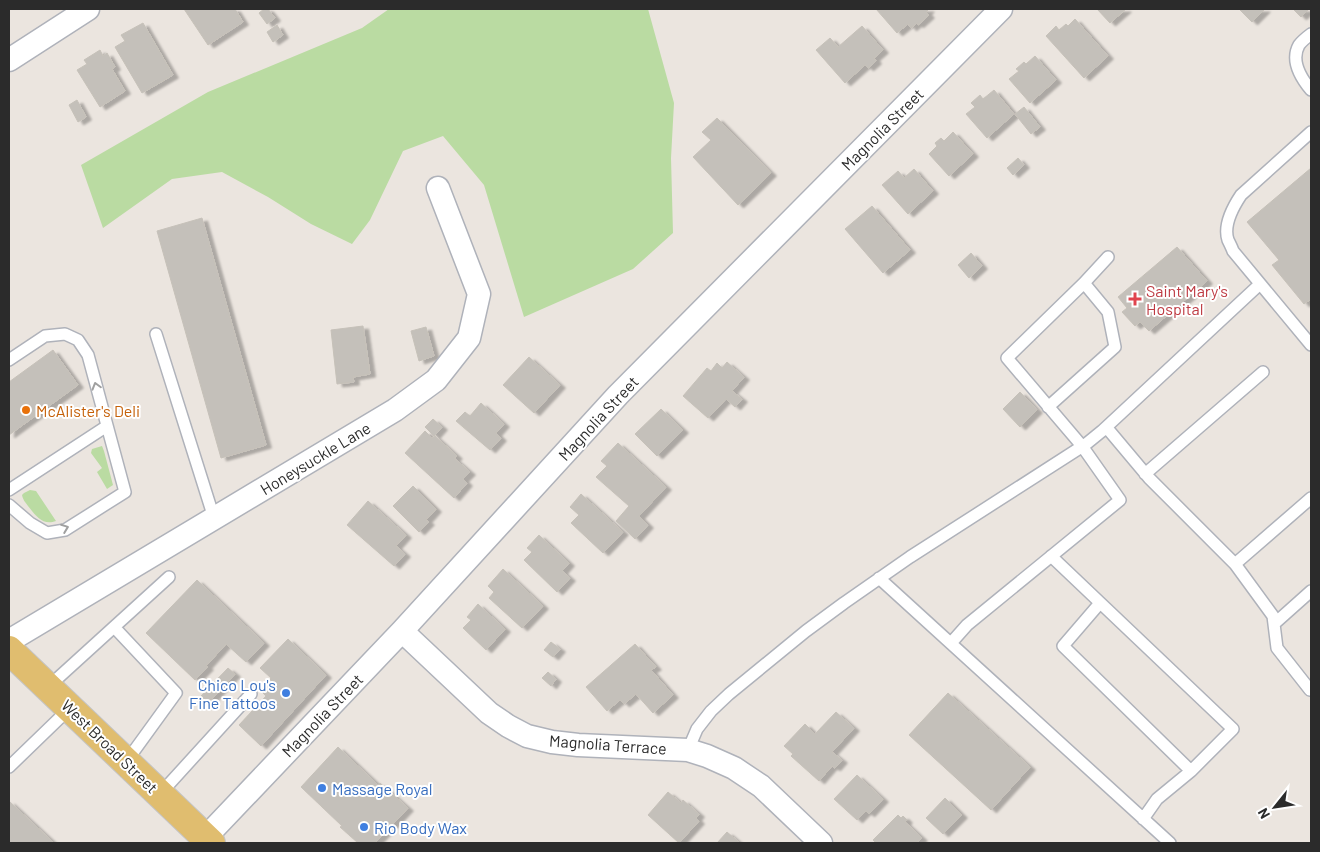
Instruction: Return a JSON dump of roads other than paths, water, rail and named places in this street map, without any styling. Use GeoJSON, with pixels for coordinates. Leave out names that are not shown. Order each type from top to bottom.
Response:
{"type":"FeatureCollection","features":[{"type":"Feature","properties":{"kind":"main road","name":"West Broad Street"},"geometry":{"type":"LineString","coordinates":[[9,650],[208,840]]}},
{"type":"Feature","properties":{"kind":"street"},"geometry":{"type":"LineString","coordinates":[[9,60],[88,9]]}},
{"type":"Feature","properties":{"kind":"street","name":"Magnolia Street"},"geometry":{"type":"LineString","coordinates":[[208,840],[618,395],[1001,9]]}},
{"type":"Feature","properties":{"kind":"street","name":"Honeysuckle Lane"},"geometry":{"type":"LineString","coordinates":[[9,640],[395,410],[436,380],[469,338],[479,294],[438,188]]}},
{"type":"Feature","properties":{"kind":"street","name":"Magnolia Terrace"},"geometry":{"type":"LineString","coordinates":[[402,631],[489,713],[508,726],[528,736],[552,742],[688,750],[707,756],[734,768],[760,786],[820,843]]}},
{"type":"Feature","properties":{"kind":"lane"},"geometry":{"type":"LineString","coordinates":[[1311,34],[1300,45],[1295,55],[1301,77],[1311,90]]}},
{"type":"Feature","properties":{"kind":"lane"},"geometry":{"type":"LineString","coordinates":[[1311,132],[1241,195],[1234,205],[1227,231],[1228,239],[1234,251],[1311,345]]}},
{"type":"Feature","properties":{"kind":"lane"},"geometry":{"type":"LineString","coordinates":[[951,643],[967,625],[1120,500],[1082,446],[1007,358],[1108,257]]}},
{"type":"Feature","properties":{"kind":"lane"},"geometry":{"type":"LineString","coordinates":[[1048,406],[1115,347],[1108,312],[1084,283]]}},
{"type":"Feature","properties":{"kind":"lane"},"geometry":{"type":"LineString","coordinates":[[688,750],[696,729],[711,710],[729,694],[814,626],[879,578],[1107,428],[1260,284]]}},
{"type":"Feature","properties":{"kind":"lane"},"geometry":{"type":"LineString","coordinates":[[9,360],[45,336],[65,334],[78,340],[88,356],[125,492],[66,530],[47,533],[30,523],[9,505]]}},
{"type":"Feature","properties":{"kind":"lane"},"geometry":{"type":"LineString","coordinates":[[156,334],[214,518]]}},
{"type":"Feature","properties":{"kind":"lane"},"geometry":{"type":"LineString","coordinates":[[1145,474],[1263,372]]}},
{"type":"Feature","properties":{"kind":"lane"},"geometry":{"type":"LineString","coordinates":[[9,490],[107,426]]}},
{"type":"Feature","properties":{"kind":"lane"},"geometry":{"type":"LineString","coordinates":[[1107,428],[1145,474],[1235,564],[1273,616],[1276,648],[1310,690],[1311,688]]}},
{"type":"Feature","properties":{"kind":"lane"},"geometry":{"type":"LineString","coordinates":[[1235,564],[1311,498]]}},
{"type":"Feature","properties":{"kind":"lane"},"geometry":{"type":"LineString","coordinates":[[1051,556],[1232,729],[1191,771],[1157,799],[1143,818]]}},
{"type":"Feature","properties":{"kind":"lane"},"geometry":{"type":"LineString","coordinates":[[48,687],[169,577]]}},
{"type":"Feature","properties":{"kind":"lane"},"geometry":{"type":"LineString","coordinates":[[879,578],[1170,843]]}},
{"type":"Feature","properties":{"kind":"lane"},"geometry":{"type":"LineString","coordinates":[[1274,624],[1311,591]]}},
{"type":"Feature","properties":{"kind":"lane"},"geometry":{"type":"LineString","coordinates":[[1100,603],[1062,646],[1191,771]]}},
{"type":"Feature","properties":{"kind":"lane"},"geometry":{"type":"LineString","coordinates":[[114,627],[176,693],[126,762]]}},
{"type":"Feature","properties":{"kind":"lane"},"geometry":{"type":"LineString","coordinates":[[160,794],[251,694]]}},
{"type":"Feature","properties":{"kind":"lane"},"geometry":{"type":"LineString","coordinates":[[9,767],[70,708]]}},
{"type":"Feature","properties":{"kind":"place","name":"Saint Mary's Hospital"},"geometry":{"type":"Point","coordinates":[1135,299]}},
{"type":"Feature","properties":{"kind":"place","name":"McAlister's Deli"},"geometry":{"type":"Point","coordinates":[26,410]}},
{"type":"Feature","properties":{"kind":"place","name":"Chico Lou's Fine Tattoos"},"geometry":{"type":"Point","coordinates":[286,693]}},
{"type":"Feature","properties":{"kind":"place","name":"Massage Royal"},"geometry":{"type":"Point","coordinates":[322,788]}},
{"type":"Feature","properties":{"kind":"place","name":"Rio Body Wax"},"geometry":{"type":"Point","coordinates":[364,827]}}]}
